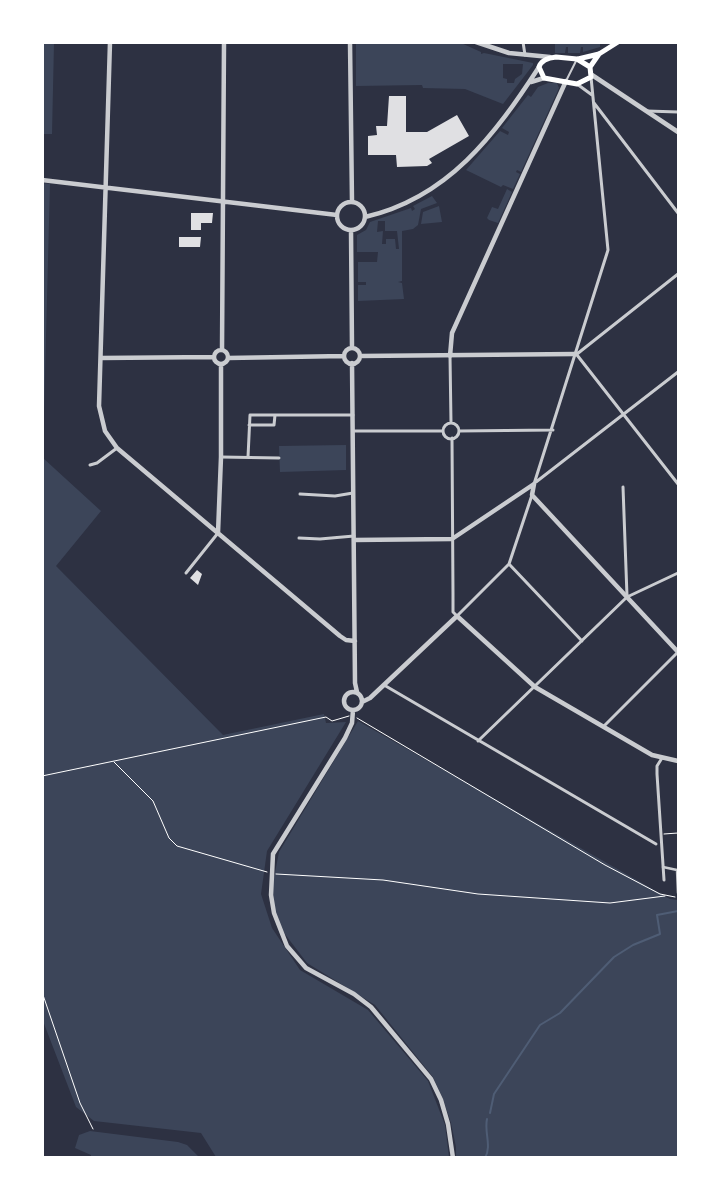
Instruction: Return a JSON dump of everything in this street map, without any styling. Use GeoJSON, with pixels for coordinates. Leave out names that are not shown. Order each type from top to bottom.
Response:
{"type":"FeatureCollection","features":[{"type":"Feature","properties":{"kind":"main road"},"geometry":{"type":"LineString","coordinates":[[577,59],[590,67],[592,76],[577,84],[544,78],[539,66],[552,57],[577,59],[599,54],[618,42]]}},
{"type":"Feature","properties":{"kind":"main road"},"geometry":{"type":"LineString","coordinates":[[590,67],[599,54]]}},
{"type":"Feature","properties":{"kind":"street"},"geometry":{"type":"LineString","coordinates":[[110,42],[99,412],[105,431],[117,448],[340,636],[346,640],[354,641]]}},
{"type":"Feature","properties":{"kind":"street"},"geometry":{"type":"LineString","coordinates":[[222,350],[224,42]]}},
{"type":"Feature","properties":{"kind":"street"},"geometry":{"type":"LineString","coordinates":[[350,42],[352,202]]}},
{"type":"Feature","properties":{"kind":"street"},"geometry":{"type":"LineString","coordinates":[[476,42],[492,49],[525,56],[552,57]]}},
{"type":"Feature","properties":{"kind":"street"},"geometry":{"type":"LineString","coordinates":[[523,42],[525,56]]}},
{"type":"Feature","properties":{"kind":"street"},"geometry":{"type":"LineString","coordinates":[[365,217],[383,212],[418,197],[454,174],[487,138],[529,82],[539,66],[533,57]]}},
{"type":"Feature","properties":{"kind":"street"},"geometry":{"type":"LineString","coordinates":[[355,683],[350,692],[345,695],[344,702],[346,707],[353,710],[359,708],[362,702],[384,685],[509,564],[553,430],[608,247],[592,96],[592,76]]}},
{"type":"Feature","properties":{"kind":"street"},"geometry":{"type":"LineString","coordinates":[[592,76],[678,132]]}},
{"type":"Feature","properties":{"kind":"street"},"geometry":{"type":"LineString","coordinates":[[529,82],[544,78]]}},
{"type":"Feature","properties":{"kind":"street"},"geometry":{"type":"LineString","coordinates":[[451,423],[450,356],[452,334],[566,81]]}},
{"type":"Feature","properties":{"kind":"street"},"geometry":{"type":"LineString","coordinates":[[577,84],[592,96]]}},
{"type":"Feature","properties":{"kind":"street"},"geometry":{"type":"LineString","coordinates":[[594,102],[678,213]]}},
{"type":"Feature","properties":{"kind":"street"},"geometry":{"type":"LineString","coordinates":[[647,111],[678,112]]}},
{"type":"Feature","properties":{"kind":"street"},"geometry":{"type":"LineString","coordinates":[[42,180],[337,215]]}},
{"type":"Feature","properties":{"kind":"street"},"geometry":{"type":"LineString","coordinates":[[352,202],[363,208],[365,217],[360,227],[351,230],[342,227],[337,215],[343,204],[352,202]]}},
{"type":"Feature","properties":{"kind":"street"},"geometry":{"type":"LineString","coordinates":[[351,230],[352,348]]}},
{"type":"Feature","properties":{"kind":"street"},"geometry":{"type":"LineString","coordinates":[[360,356],[576,354],[678,274]]}},
{"type":"Feature","properties":{"kind":"street"},"geometry":{"type":"LineString","coordinates":[[352,348],[360,356]]}},
{"type":"Feature","properties":{"kind":"street"},"geometry":{"type":"LineString","coordinates":[[344,356],[347,350],[352,348]]}},
{"type":"Feature","properties":{"kind":"street"},"geometry":{"type":"LineString","coordinates":[[214,357],[216,352],[222,350]]}},
{"type":"Feature","properties":{"kind":"street"},"geometry":{"type":"LineString","coordinates":[[222,350],[226,352],[228,358]]}},
{"type":"Feature","properties":{"kind":"street"},"geometry":{"type":"LineString","coordinates":[[576,354],[678,484]]}},
{"type":"Feature","properties":{"kind":"street"},"geometry":{"type":"LineString","coordinates":[[221,364],[228,358],[344,356]]}},
{"type":"Feature","properties":{"kind":"street"},"geometry":{"type":"LineString","coordinates":[[344,356],[346,361],[352,364]]}},
{"type":"Feature","properties":{"kind":"street"},"geometry":{"type":"LineString","coordinates":[[352,364],[360,356]]}},
{"type":"Feature","properties":{"kind":"street"},"geometry":{"type":"LineString","coordinates":[[101,358],[214,357]]}},
{"type":"Feature","properties":{"kind":"street"},"geometry":{"type":"LineString","coordinates":[[214,357],[215,361],[221,364]]}},
{"type":"Feature","properties":{"kind":"street"},"geometry":{"type":"LineString","coordinates":[[186,573],[218,533],[221,457],[221,364]]}},
{"type":"Feature","properties":{"kind":"street"},"geometry":{"type":"LineString","coordinates":[[352,364],[355,683],[362,702]]}},
{"type":"Feature","properties":{"kind":"street"},"geometry":{"type":"LineString","coordinates":[[299,538],[452,539],[533,489],[678,372]]}},
{"type":"Feature","properties":{"kind":"street"},"geometry":{"type":"LineString","coordinates":[[248,457],[250,415],[353,415]]}},
{"type":"Feature","properties":{"kind":"street"},"geometry":{"type":"LineString","coordinates":[[249,425],[274,425],[275,415]]}},
{"type":"Feature","properties":{"kind":"street"},"geometry":{"type":"LineString","coordinates":[[451,423],[457,426],[459,431],[452,438],[445,436],[443,431],[446,424],[451,423]]}},
{"type":"Feature","properties":{"kind":"street"},"geometry":{"type":"LineString","coordinates":[[459,431],[553,430]]}},
{"type":"Feature","properties":{"kind":"street"},"geometry":{"type":"LineString","coordinates":[[353,431],[443,431]]}},
{"type":"Feature","properties":{"kind":"street"},"geometry":{"type":"LineString","coordinates":[[452,438],[453,612],[535,687],[662,758],[678,761]]}},
{"type":"Feature","properties":{"kind":"street"},"geometry":{"type":"LineString","coordinates":[[90,465],[97,463],[117,448]]}},
{"type":"Feature","properties":{"kind":"street"},"geometry":{"type":"LineString","coordinates":[[221,457],[280,458]]}},
{"type":"Feature","properties":{"kind":"street"},"geometry":{"type":"LineString","coordinates":[[623,487],[627,597]]}},
{"type":"Feature","properties":{"kind":"street"},"geometry":{"type":"LineString","coordinates":[[533,489],[627,597],[678,652],[604,726]]}},
{"type":"Feature","properties":{"kind":"street"},"geometry":{"type":"LineString","coordinates":[[300,494],[335,496],[353,493]]}},
{"type":"Feature","properties":{"kind":"street"},"geometry":{"type":"LineString","coordinates":[[509,564],[582,641]]}},
{"type":"Feature","properties":{"kind":"street"},"geometry":{"type":"LineString","coordinates":[[478,741],[627,597],[678,573]]}},
{"type":"Feature","properties":{"kind":"street"},"geometry":{"type":"LineString","coordinates":[[384,685],[656,844],[661,844]]}},
{"type":"Feature","properties":{"kind":"street"},"geometry":{"type":"LineString","coordinates":[[350,692],[373,695]]}},
{"type":"Feature","properties":{"kind":"street"},"geometry":{"type":"LineString","coordinates":[[353,710],[353,716],[345,738],[273,854],[271,895],[274,913],[287,946],[306,968],[336,983],[371,1007],[431,1079],[441,1100],[448,1124],[453,1158]]}},
{"type":"Feature","properties":{"kind":"street"},"geometry":{"type":"LineString","coordinates":[[662,758],[657,766],[657,774],[664,880]]}},
{"type":"Feature","properties":{"kind":"street"},"geometry":{"type":"LineString","coordinates":[[663,867],[677,870],[678,893]]}},
{"type":"Feature","properties":{"kind":"lane"},"geometry":{"type":"LineString","coordinates":[[566,81],[577,59]]}},
{"type":"Feature","properties":{"kind":"path"},"geometry":{"type":"LineString","coordinates":[[42,776],[326,717],[331,721],[345,716],[353,716]]}},
{"type":"Feature","properties":{"kind":"path"},"geometry":{"type":"LineString","coordinates":[[360,720],[605,865],[666,896]]}},
{"type":"Feature","properties":{"kind":"path"},"geometry":{"type":"LineString","coordinates":[[114,762],[153,801],[169,838],[177,846],[272,873],[383,880],[478,894],[610,903],[666,896],[678,897]]}},
{"type":"Feature","properties":{"kind":"path"},"geometry":{"type":"LineString","coordinates":[[661,834],[678,833]]}},
{"type":"Feature","properties":{"kind":"path"},"geometry":{"type":"LineString","coordinates":[[42,992],[80,1104],[92,1130]]}},
{"type":"Feature","properties":{"kind":"shaded area"},"geometry":{"type":"Polygon","coordinates":[[[42,43],[54,43],[52,134],[43,134],[42,43]]]}},
{"type":"Feature","properties":{"kind":"shaded area"},"geometry":{"type":"Polygon","coordinates":[[[356,43],[461,43],[481,52],[481,54],[533,63],[503,104],[465,89],[423,88],[422,85],[356,86],[356,43]],[[503,64],[503,78],[507,79],[507,83],[514,83],[515,79],[522,74],[523,64],[503,64]]]}},
{"type":"Feature","properties":{"kind":"shaded area"},"geometry":{"type":"Polygon","coordinates":[[[555,43],[600,43],[600,47],[583,52],[583,47],[581,47],[580,53],[568,53],[568,47],[566,47],[565,53],[555,53],[555,43]]]}},
{"type":"Feature","properties":{"kind":"shaded area"},"geometry":{"type":"Polygon","coordinates":[[[548,83],[557,83],[559,88],[521,172],[517,170],[516,172],[520,174],[513,189],[503,185],[501,187],[466,170],[500,131],[508,135],[509,132],[502,128],[528,95],[531,97],[538,87],[548,83]]]}},
{"type":"Feature","properties":{"kind":"shaded area"},"geometry":{"type":"Polygon","coordinates":[[[42,183],[50,184],[43,451],[42,183]]]}},
{"type":"Feature","properties":{"kind":"shaded area"},"geometry":{"type":"Polygon","coordinates":[[[507,189],[512,192],[498,223],[489,220],[487,218],[492,207],[498,209],[507,189]]]}},
{"type":"Feature","properties":{"kind":"shaded area"},"geometry":{"type":"Polygon","coordinates":[[[432,196],[437,203],[421,209],[418,225],[413,229],[402,231],[402,281],[398,282],[402,283],[404,299],[358,301],[358,285],[366,285],[366,282],[358,282],[358,262],[377,262],[378,252],[357,252],[357,235],[366,230],[370,222],[411,208],[412,211],[415,209],[413,206],[432,196]],[[378,221],[377,232],[383,231],[382,244],[386,244],[386,239],[395,239],[396,249],[399,249],[397,231],[385,231],[385,221],[378,221]]]}},
{"type":"Feature","properties":{"kind":"shaded area"},"geometry":{"type":"Polygon","coordinates":[[[439,206],[442,222],[421,224],[423,212],[439,206]]]}},
{"type":"Feature","properties":{"kind":"shaded area"},"geometry":{"type":"Polygon","coordinates":[[[346,445],[346,470],[280,472],[279,446],[346,445]]]}},
{"type":"Feature","properties":{"kind":"shaded area"},"geometry":{"type":"Polygon","coordinates":[[[43,458],[101,511],[56,566],[223,735],[324,714],[326,723],[346,722],[267,851],[261,894],[272,928],[300,970],[368,1010],[428,1081],[445,1125],[449,1157],[216,1157],[201,1133],[94,1121],[76,1107],[43,1021],[43,458]]]}},
{"type":"Feature","properties":{"kind":"shaded area"},"geometry":{"type":"Polygon","coordinates":[[[358,721],[670,899],[678,900],[678,1157],[456,1157],[451,1123],[433,1077],[375,1005],[307,963],[278,925],[271,893],[279,852],[358,721]]]}},
{"type":"Feature","properties":{"kind":"shaded area"},"geometry":{"type":"Polygon","coordinates":[[[90,1131],[178,1142],[187,1145],[199,1157],[91,1157],[91,1155],[75,1148],[79,1135],[90,1131]]]}},
{"type":"Feature","properties":{"kind":"building"},"geometry":{"type":"Polygon","coordinates":[[[389,96],[406,96],[406,132],[427,132],[457,115],[469,136],[429,159],[432,163],[427,166],[397,167],[396,155],[368,155],[368,136],[377,135],[376,126],[387,126],[389,96]]]}},
{"type":"Feature","properties":{"kind":"building"},"geometry":{"type":"Polygon","coordinates":[[[191,213],[213,213],[212,223],[201,223],[201,230],[191,230],[191,213]]]}},
{"type":"Feature","properties":{"kind":"building"},"geometry":{"type":"Polygon","coordinates":[[[179,237],[201,237],[200,247],[179,247],[179,237]]]}},
{"type":"Feature","properties":{"kind":"building"},"geometry":{"type":"Polygon","coordinates":[[[197,570],[202,574],[198,585],[190,578],[197,570]]]}},
{"type":"Feature","properties":{"kind":"waterway"},"geometry":{"type":"LineString","coordinates":[[490,1113],[494,1094],[540,1025],[560,1013],[614,957],[633,945],[660,934],[657,915],[678,911]]}},
{"type":"Feature","properties":{"kind":"waterway"},"geometry":{"type":"LineString","coordinates":[[485,1158],[488,1149],[487,1119]]}}]}
